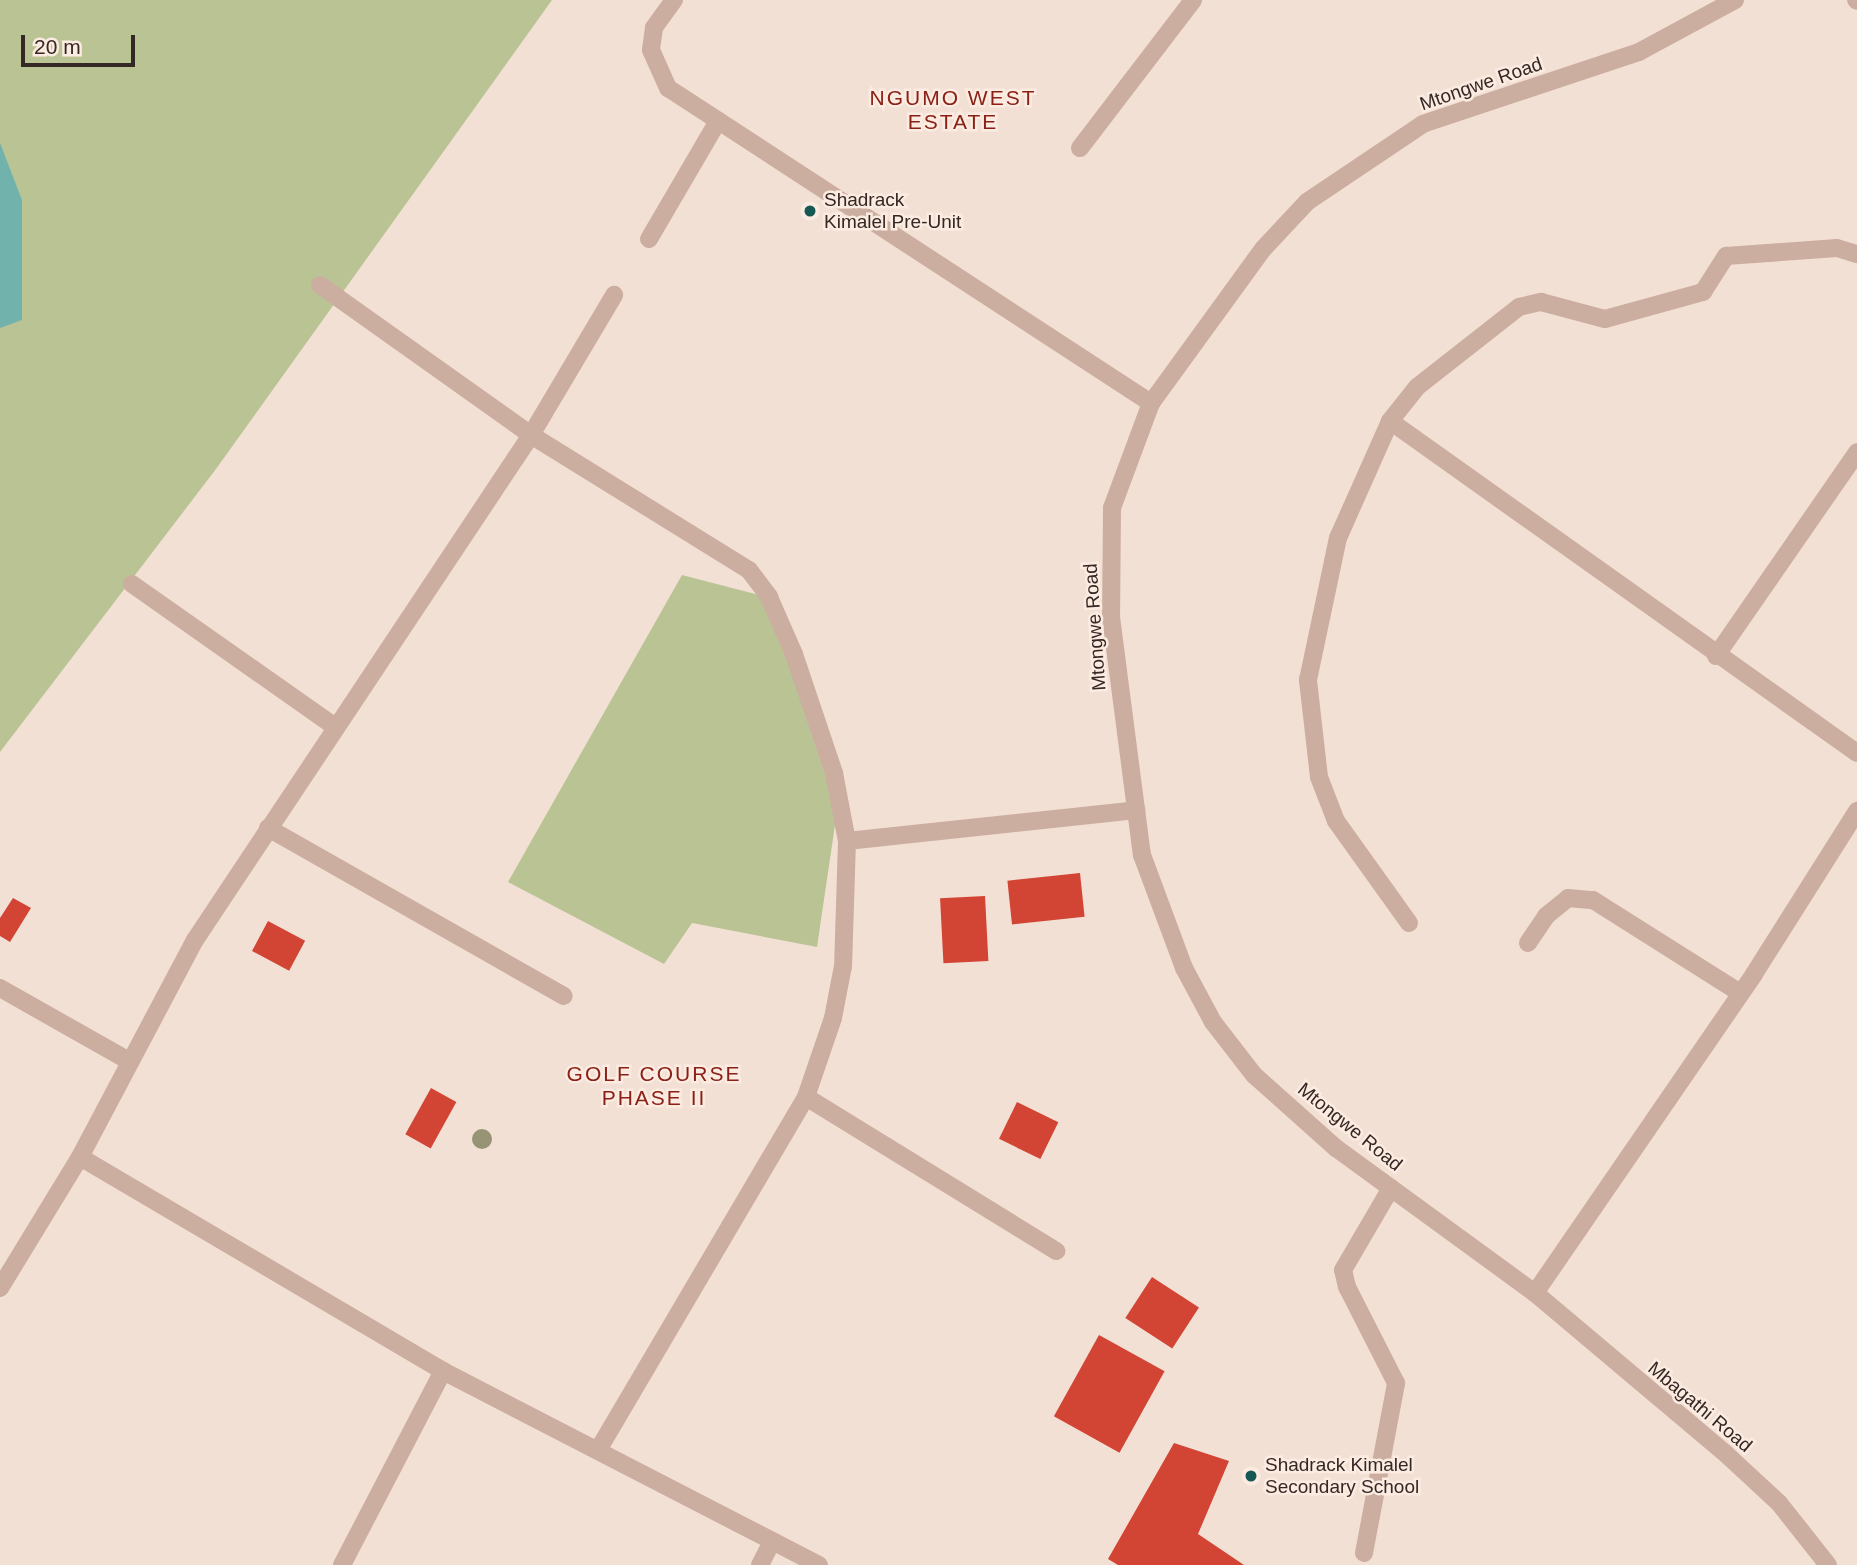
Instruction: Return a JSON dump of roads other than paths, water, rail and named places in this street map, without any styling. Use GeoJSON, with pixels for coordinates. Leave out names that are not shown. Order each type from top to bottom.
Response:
{"type":"FeatureCollection","features":[{"type":"Feature","properties":{"kind":"street"},"geometry":{"type":"LineString","coordinates":[[674,0],[654,28],[651,50],[668,88],[1151,403]]}},
{"type":"Feature","properties":{"kind":"street"},"geometry":{"type":"LineString","coordinates":[[1080,148],[1193,0]]}},
{"type":"Feature","properties":{"kind":"street","name":"Mtongwe Road"},"geometry":{"type":"LineString","coordinates":[[1535,1293],[1391,1188],[1254,1075],[1213,1022],[1161,912],[1142,855],[1111,617],[1112,508],[1151,403],[1264,249],[1307,202],[1353,167],[1423,124],[1639,52],[1735,0]]}},
{"type":"Feature","properties":{"kind":"street"},"geometry":{"type":"LineString","coordinates":[[649,239],[718,121]]}},
{"type":"Feature","properties":{"kind":"street"},"geometry":{"type":"LineString","coordinates":[[1409,923],[1336,821],[1319,777],[1308,680],[1338,538],[1390,421],[1426,378],[1519,307],[1541,302],[1605,319],[1703,292],[1726,256],[1837,248],[1857,254]]}},
{"type":"Feature","properties":{"kind":"street"},"geometry":{"type":"LineString","coordinates":[[320,285],[531,435],[757,578],[822,728],[847,841],[843,966],[833,1018],[806,1097],[600,1447]]}},
{"type":"Feature","properties":{"kind":"street"},"geometry":{"type":"LineString","coordinates":[[0,1288],[80,1157],[195,940],[334,726],[531,435],[614,295]]}},
{"type":"Feature","properties":{"kind":"street"},"geometry":{"type":"LineString","coordinates":[[1390,421],[1716,656],[1857,753]]}},
{"type":"Feature","properties":{"kind":"street"},"geometry":{"type":"LineString","coordinates":[[1716,656],[1857,452]]}},
{"type":"Feature","properties":{"kind":"street"},"geometry":{"type":"LineString","coordinates":[[132,584],[334,726]]}},
{"type":"Feature","properties":{"kind":"street"},"geometry":{"type":"LineString","coordinates":[[847,841],[1136,810]]}},
{"type":"Feature","properties":{"kind":"street"},"geometry":{"type":"LineString","coordinates":[[1535,1293],[1740,993],[1857,811]]}},
{"type":"Feature","properties":{"kind":"street"},"geometry":{"type":"LineString","coordinates":[[268,828],[564,996]]}},
{"type":"Feature","properties":{"kind":"street"},"geometry":{"type":"LineString","coordinates":[[1528,943],[1546,916],[1568,898],[1593,900],[1740,993]]}},
{"type":"Feature","properties":{"kind":"street"},"geometry":{"type":"LineString","coordinates":[[0,988],[129,1061]]}},
{"type":"Feature","properties":{"kind":"street"},"geometry":{"type":"LineString","coordinates":[[806,1097],[1056,1251]]}},
{"type":"Feature","properties":{"kind":"street"},"geometry":{"type":"LineString","coordinates":[[80,1157],[443,1371],[600,1447],[819,1565]]}},
{"type":"Feature","properties":{"kind":"street"},"geometry":{"type":"LineString","coordinates":[[1364,1553],[1396,1383],[1346,1287],[1343,1270],[1391,1188]]}},
{"type":"Feature","properties":{"kind":"street","name":"Mbagathi Road"},"geometry":{"type":"LineString","coordinates":[[1535,1293],[1780,1503],[1828,1565]]}},
{"type":"Feature","properties":{"kind":"street"},"geometry":{"type":"LineString","coordinates":[[342,1565],[443,1371]]}},
{"type":"Feature","properties":{"kind":"street"},"geometry":{"type":"LineString","coordinates":[[760,1565],[772,1541]]}},
{"type":"Feature","properties":{"kind":"water"},"geometry":{"type":"Polygon","coordinates":[[[0,143],[22,200],[22,320],[0,328],[0,143]]]}},
{"type":"Feature","properties":{"kind":"place","name":"Shadrack Kimalel Pre-Unit"},"geometry":{"type":"Point","coordinates":[810,211]}},
{"type":"Feature","properties":{"kind":"place","name":"Shadrack Kimalel Secondary School"},"geometry":{"type":"Point","coordinates":[1251,1476]}},
{"type":"Feature","properties":{"kind":"district","name":"NGUMO WEST ESTATE"},"geometry":{"type":"Point","coordinates":[953,110]}},
{"type":"Feature","properties":{"kind":"district","name":"GOLF COURSE PHASE II"},"geometry":{"type":"Point","coordinates":[654,1086]}}]}
